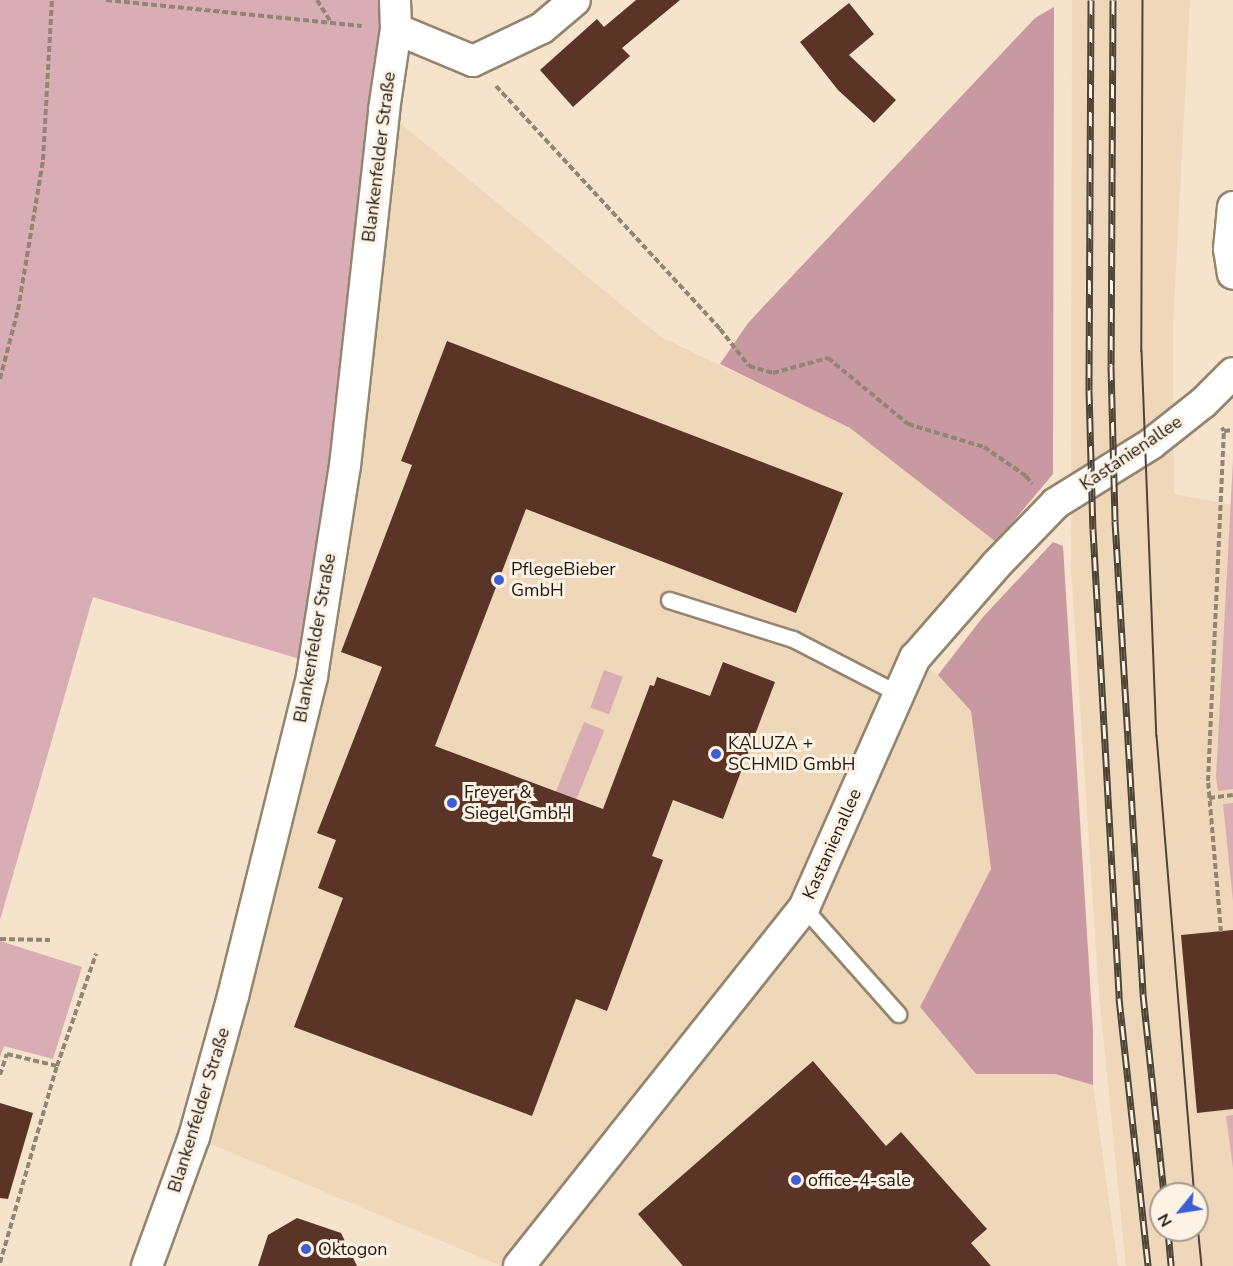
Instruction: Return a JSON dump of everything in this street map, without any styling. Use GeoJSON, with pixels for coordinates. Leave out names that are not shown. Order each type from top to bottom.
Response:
{"type":"FeatureCollection","features":[{"type":"Feature","properties":{"kind":"street","name":"Blankenfelder Straße"},"geometry":{"type":"LineString","coordinates":[[147,1266],[194,1137],[233,996],[312,676],[345,466],[384,110],[396,30],[395,0]]}},
{"type":"Feature","properties":{"kind":"street"},"geometry":{"type":"LineString","coordinates":[[396,30],[473,61],[542,28],[575,0]]}},
{"type":"Feature","properties":{"kind":"street"},"geometry":{"type":"LineString","coordinates":[[1233,207],[1228,249],[1233,274]]}},
{"type":"Feature","properties":{"kind":"street","name":"Kastanienallee"},"geometry":{"type":"LineString","coordinates":[[519,1266],[804,908],[915,658],[996,564],[1056,502],[1151,444],[1203,403],[1233,373]]}},
{"type":"Feature","properties":{"kind":"lane"},"geometry":{"type":"LineString","coordinates":[[669,600],[793,639],[899,694]]}},
{"type":"Feature","properties":{"kind":"lane"},"geometry":{"type":"LineString","coordinates":[[804,908],[898,1014]]}},
{"type":"Feature","properties":{"kind":"path"},"geometry":{"type":"LineString","coordinates":[[0,380],[18,310],[44,160],[52,0]]}},
{"type":"Feature","properties":{"kind":"path"},"geometry":{"type":"LineString","coordinates":[[106,0],[396,30]]}},
{"type":"Feature","properties":{"kind":"path"},"geometry":{"type":"LineString","coordinates":[[317,0],[331,23]]}},
{"type":"Feature","properties":{"kind":"path"},"geometry":{"type":"LineString","coordinates":[[473,61],[720,329],[749,366],[773,373],[828,358],[908,424],[984,447],[1026,476],[1035,488],[1056,502]]}},
{"type":"Feature","properties":{"kind":"path"},"geometry":{"type":"LineString","coordinates":[[1221,932],[1209,798],[1224,431],[1233,430]]}},
{"type":"Feature","properties":{"kind":"path"},"geometry":{"type":"LineString","coordinates":[[1209,798],[1233,795]]}},
{"type":"Feature","properties":{"kind":"path"},"geometry":{"type":"LineString","coordinates":[[0,939],[50,940]]}},
{"type":"Feature","properties":{"kind":"path"},"geometry":{"type":"LineString","coordinates":[[0,1263],[57,1066],[96,954]]}},
{"type":"Feature","properties":{"kind":"path"},"geometry":{"type":"LineString","coordinates":[[0,1075],[7,1054],[57,1066]]}},
{"type":"Feature","properties":{"kind":"shaded area"},"geometry":{"type":"Polygon","coordinates":[[[0,0],[388,0],[313,663],[93,597],[0,920],[0,0]]]}},
{"type":"Feature","properties":{"kind":"shaded area"},"geometry":{"type":"Polygon","coordinates":[[[1072,0],[1190,0],[1173,326],[1174,494],[1233,505],[1233,1266],[1126,1266],[1099,994],[1071,567],[1072,0]]]}},
{"type":"Feature","properties":{"kind":"shaded area"},"geometry":{"type":"Polygon","coordinates":[[[1054,7],[1053,474],[996,542],[850,428],[720,364],[748,323],[1035,18],[1054,7]]]}},
{"type":"Feature","properties":{"kind":"shaded area"},"geometry":{"type":"Polygon","coordinates":[[[384,110],[661,337],[850,428],[996,542],[915,658],[938,675],[971,711],[991,869],[920,1007],[976,1074],[1055,1074],[1093,1085],[1118,1266],[501,1266],[194,1137],[312,676],[384,110]]]}},
{"type":"Feature","properties":{"kind":"shaded area"},"geometry":{"type":"Polygon","coordinates":[[[1233,460],[1233,789],[1218,791],[1216,777],[1233,460]]]}},
{"type":"Feature","properties":{"kind":"shaded area"},"geometry":{"type":"Polygon","coordinates":[[[1053,542],[1063,546],[1093,1030],[1093,1085],[1055,1074],[976,1074],[920,1007],[991,869],[971,711],[938,675],[983,617],[1053,542]]]}},
{"type":"Feature","properties":{"kind":"shaded area"},"geometry":{"type":"Polygon","coordinates":[[[604,670],[623,677],[609,714],[590,708],[604,670]]]}},
{"type":"Feature","properties":{"kind":"shaded area"},"geometry":{"type":"Polygon","coordinates":[[[584,722],[604,730],[574,806],[553,798],[584,722]]]}},
{"type":"Feature","properties":{"kind":"shaded area"},"geometry":{"type":"Polygon","coordinates":[[[1233,803],[1233,901],[1223,804],[1233,803]]]}},
{"type":"Feature","properties":{"kind":"shaded area"},"geometry":{"type":"Polygon","coordinates":[[[0,941],[82,967],[53,1059],[4,1046],[0,1057],[0,941]]]}},
{"type":"Feature","properties":{"kind":"shaded area"},"geometry":{"type":"Polygon","coordinates":[[[1233,1115],[1233,1168],[1226,1116],[1233,1115]]]}},
{"type":"Feature","properties":{"kind":"building"},"geometry":{"type":"Polygon","coordinates":[[[636,0],[680,0],[622,48],[630,56],[573,107],[540,70],[597,19],[604,27],[636,0]]]}},
{"type":"Feature","properties":{"kind":"building"},"geometry":{"type":"Polygon","coordinates":[[[849,3],[874,34],[849,55],[896,100],[874,123],[838,90],[800,42],[849,3]]]}},
{"type":"Feature","properties":{"kind":"building"},"geometry":{"type":"Polygon","coordinates":[[[447,341],[843,493],[796,613],[526,509],[435,746],[603,809],[650,685],[654,686],[657,677],[710,696],[723,662],[775,682],[723,819],[673,800],[652,856],[663,860],[607,1011],[576,999],[532,1116],[294,1027],[343,898],[318,888],[336,840],[317,833],[382,667],[341,652],[412,465],[401,461],[447,341]]]}},
{"type":"Feature","properties":{"kind":"building"},"geometry":{"type":"Polygon","coordinates":[[[1233,930],[1233,1109],[1197,1113],[1181,935],[1233,930]]]}},
{"type":"Feature","properties":{"kind":"building","name":"office-4-sale"},"geometry":{"type":"Polygon","coordinates":[[[813,1061],[886,1146],[901,1132],[987,1229],[971,1243],[991,1266],[683,1266],[638,1214],[813,1061]]]}},
{"type":"Feature","properties":{"kind":"building"},"geometry":{"type":"Polygon","coordinates":[[[0,1103],[33,1113],[8,1199],[0,1198],[0,1103]]]}},
{"type":"Feature","properties":{"kind":"building","name":"Oktogon"},"geometry":{"type":"Polygon","coordinates":[[[297,1218],[341,1233],[357,1266],[258,1266],[268,1235],[297,1218]]]}},
{"type":"Feature","properties":{"kind":"tram line"},"geometry":{"type":"LineString","coordinates":[[1143,0],[1142,351],[1157,736],[1194,1182]]}},
{"type":"Feature","properties":{"kind":"tram line"},"geometry":{"type":"LineString","coordinates":[[1200,1242],[1202,1266]]}},
{"type":"Feature","properties":{"kind":"railway"},"geometry":{"type":"LineString","coordinates":[[1091,0],[1089,390],[1093,529],[1119,998],[1148,1266]]}},
{"type":"Feature","properties":{"kind":"railway"},"geometry":{"type":"LineString","coordinates":[[1113,0],[1111,366],[1115,521],[1143,994],[1163,1182]]}},
{"type":"Feature","properties":{"kind":"railway"},"geometry":{"type":"LineString","coordinates":[[1169,1242],[1171,1266]]}},
{"type":"Feature","properties":{"kind":"place","name":"PflegeBieber GmbH"},"geometry":{"type":"Point","coordinates":[499,580]}},
{"type":"Feature","properties":{"kind":"place","name":"KALUZA + SCHMID GmbH"},"geometry":{"type":"Point","coordinates":[716,754]}},
{"type":"Feature","properties":{"kind":"place","name":"Freyer & Siegel GmbH"},"geometry":{"type":"Point","coordinates":[452,803]}},
{"type":"Feature","properties":{"kind":"place","name":"office-4-sale"},"geometry":{"type":"Point","coordinates":[796,1180]}},
{"type":"Feature","properties":{"kind":"place","name":"Oktogon"},"geometry":{"type":"Point","coordinates":[306,1249]}}]}
